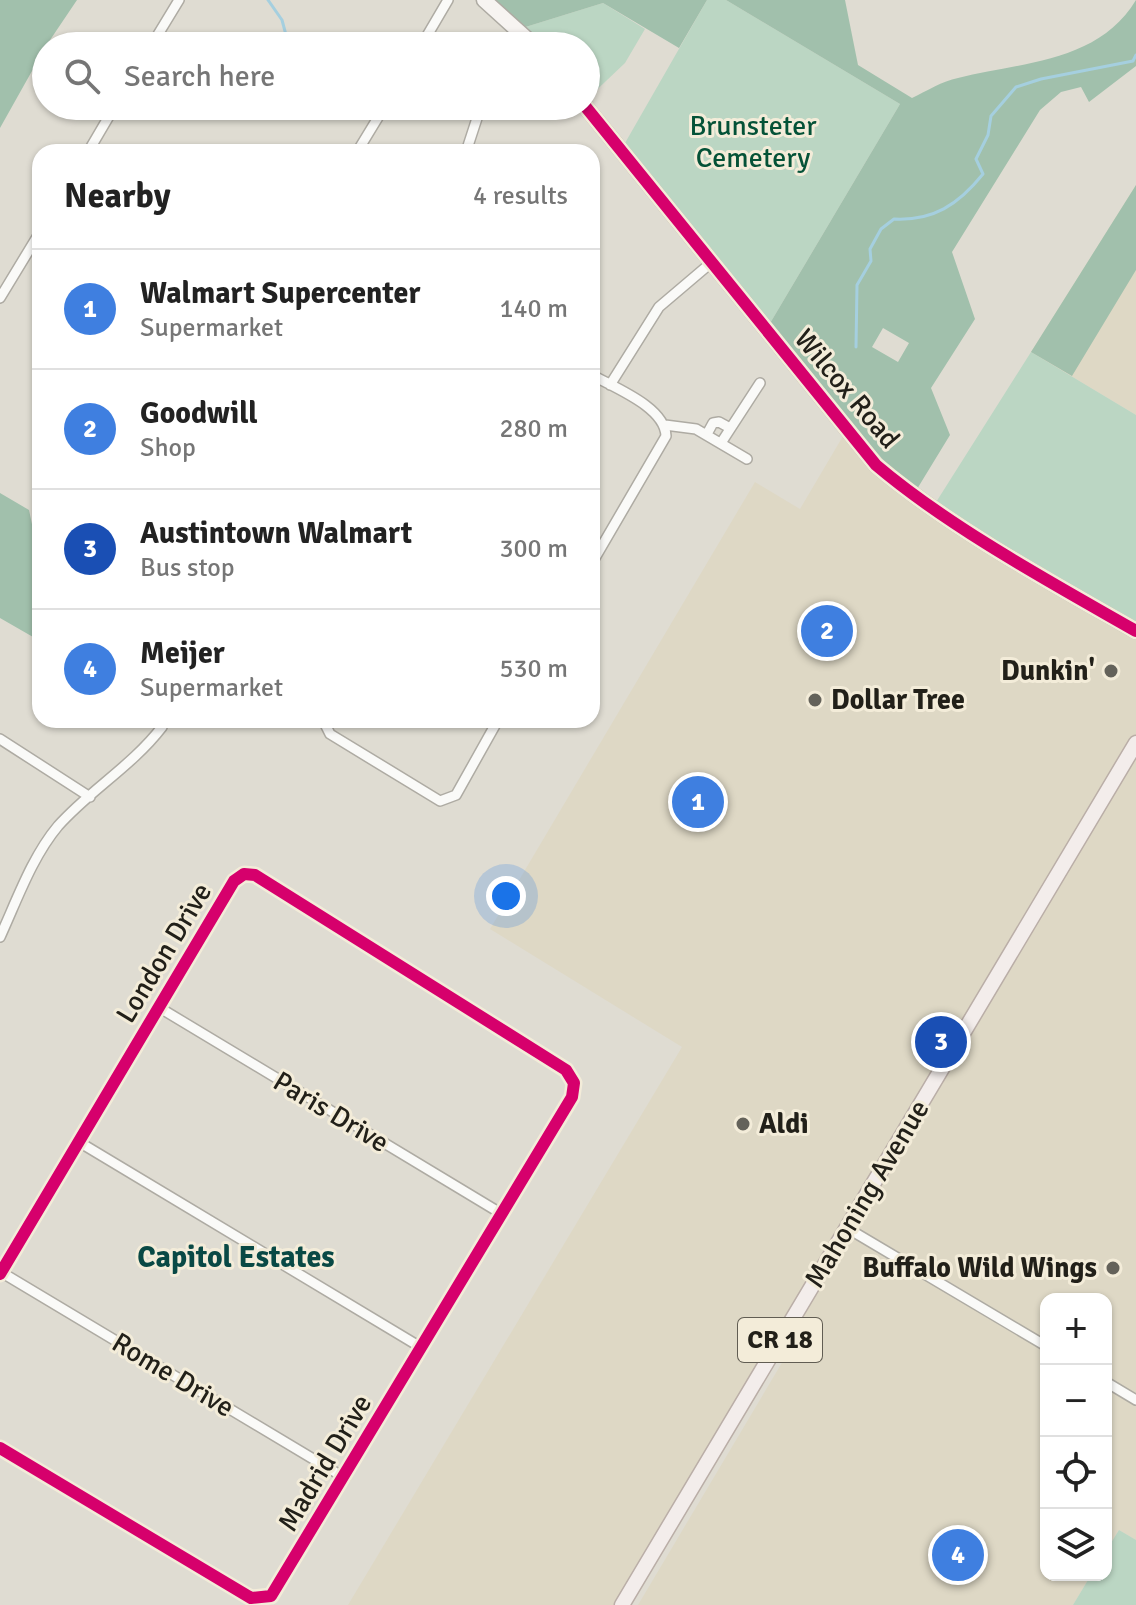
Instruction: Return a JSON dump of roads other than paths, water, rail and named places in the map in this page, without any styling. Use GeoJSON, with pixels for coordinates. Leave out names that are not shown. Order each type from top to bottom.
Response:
{"type":"FeatureCollection","features":[{"type":"Feature","properties":{"kind":"main road","name":"Mahoning Avenue"},"geometry":{"type":"LineString","coordinates":[[622,1605],[1136,743]]}},
{"type":"Feature","properties":{"kind":"street"},"geometry":{"type":"LineString","coordinates":[[160,32],[179,0]]}},
{"type":"Feature","properties":{"kind":"street"},"geometry":{"type":"LineString","coordinates":[[429,32],[448,0]]}},
{"type":"Feature","properties":{"kind":"street"},"geometry":{"type":"LineString","coordinates":[[484,0],[519,32]]}},
{"type":"Feature","properties":{"kind":"street"},"geometry":{"type":"LineString","coordinates":[[93,144],[107,120]]}},
{"type":"Feature","properties":{"kind":"street"},"geometry":{"type":"LineString","coordinates":[[362,144],[376,120]]}},
{"type":"Feature","properties":{"kind":"street"},"geometry":{"type":"LineString","coordinates":[[469,144],[476,120]]}},
{"type":"Feature","properties":{"kind":"street","name":"Wilcox Road"},"geometry":{"type":"LineString","coordinates":[[596,120],[876,465],[912,494],[1136,631]]}},
{"type":"Feature","properties":{"kind":"street"},"geometry":{"type":"LineString","coordinates":[[0,298],[32,245]]}},
{"type":"Feature","properties":{"kind":"street"},"geometry":{"type":"LineString","coordinates":[[610,385],[659,307],[712,262]]}},
{"type":"Feature","properties":{"kind":"street"},"geometry":{"type":"LineString","coordinates":[[600,379],[655,413],[665,425],[664,442],[600,550]]}},
{"type":"Feature","properties":{"kind":"street"},"geometry":{"type":"LineString","coordinates":[[721,443],[760,383]]}},
{"type":"Feature","properties":{"kind":"street"},"geometry":{"type":"LineString","coordinates":[[707,434],[713,423],[719,422],[730,428]]}},
{"type":"Feature","properties":{"kind":"street"},"geometry":{"type":"LineString","coordinates":[[665,425],[677,424],[707,434],[747,459]]}},
{"type":"Feature","properties":{"kind":"street"},"geometry":{"type":"LineString","coordinates":[[0,937],[43,848],[70,813],[130,764],[161,728]]}},
{"type":"Feature","properties":{"kind":"street"},"geometry":{"type":"LineString","coordinates":[[327,728],[330,734],[440,801],[456,795],[494,728]]}},
{"type":"Feature","properties":{"kind":"street"},"geometry":{"type":"LineString","coordinates":[[0,739],[90,797]]}},
{"type":"Feature","properties":{"kind":"street","name":"London Drive"},"geometry":{"type":"LineString","coordinates":[[0,1273],[234,881],[250,874],[566,1070],[574,1083]]}},
{"type":"Feature","properties":{"kind":"street","name":"Paris Drive"},"geometry":{"type":"LineString","coordinates":[[160,1008],[502,1214]]}},
{"type":"Feature","properties":{"kind":"street","name":"Madrid Drive"},"geometry":{"type":"LineString","coordinates":[[0,1448],[256,1599],[276,1591],[572,1097],[574,1083]]}},
{"type":"Feature","properties":{"kind":"street"},"geometry":{"type":"LineString","coordinates":[[79,1142],[422,1348]]}},
{"type":"Feature","properties":{"kind":"street"},"geometry":{"type":"LineString","coordinates":[[847,1228],[1040,1342]]}},
{"type":"Feature","properties":{"kind":"street","name":"Rome Drive"},"geometry":{"type":"LineString","coordinates":[[0,1273],[345,1478]]}},
{"type":"Feature","properties":{"kind":"street"},"geometry":{"type":"LineString","coordinates":[[1112,1386],[1136,1400]]}},
{"type":"Feature","properties":{"kind":"waterway"},"geometry":{"type":"LineString","coordinates":[[268,0],[282,20],[285,32]]}},
{"type":"Feature","properties":{"kind":"waterway"},"geometry":{"type":"LineString","coordinates":[[856,347],[857,285],[871,261],[870,249],[881,229],[894,219],[921,217],[944,209],[974,185],[983,174],[976,159],[988,135],[991,116],[1016,87],[1133,61],[1136,55]]}},
{"type":"Feature","properties":{"kind":"place","name":"Goodwill"},"geometry":{"type":"Point","coordinates":[827,631]}},
{"type":"Feature","properties":{"kind":"place","name":"Dunkin'"},"geometry":{"type":"Point","coordinates":[1111,671]}},
{"type":"Feature","properties":{"kind":"place","name":"Dollar Tree"},"geometry":{"type":"Point","coordinates":[815,700]}},
{"type":"Feature","properties":{"kind":"place","name":"Walmart Supercenter"},"geometry":{"type":"Point","coordinates":[698,802]}},
{"type":"Feature","properties":{"kind":"place","name":"Austintown Walmart"},"geometry":{"type":"Point","coordinates":[941,1042]}},
{"type":"Feature","properties":{"kind":"place","name":"Aldi"},"geometry":{"type":"Point","coordinates":[743,1124]}},
{"type":"Feature","properties":{"kind":"place","name":"Buffalo Wild Wings"},"geometry":{"type":"Point","coordinates":[1113,1268]}},
{"type":"Feature","properties":{"kind":"place","name":"Meijer"},"geometry":{"type":"Point","coordinates":[958,1555]}},
{"type":"Feature","properties":{"kind":"district","name":"Capitol Estates"},"geometry":{"type":"Point","coordinates":[236,1257]}},
{"type":"Feature","properties":{"kind":"park label","name":"Brunsteter Cemetery"},"geometry":{"type":"Point","coordinates":[753,142]}}]}
